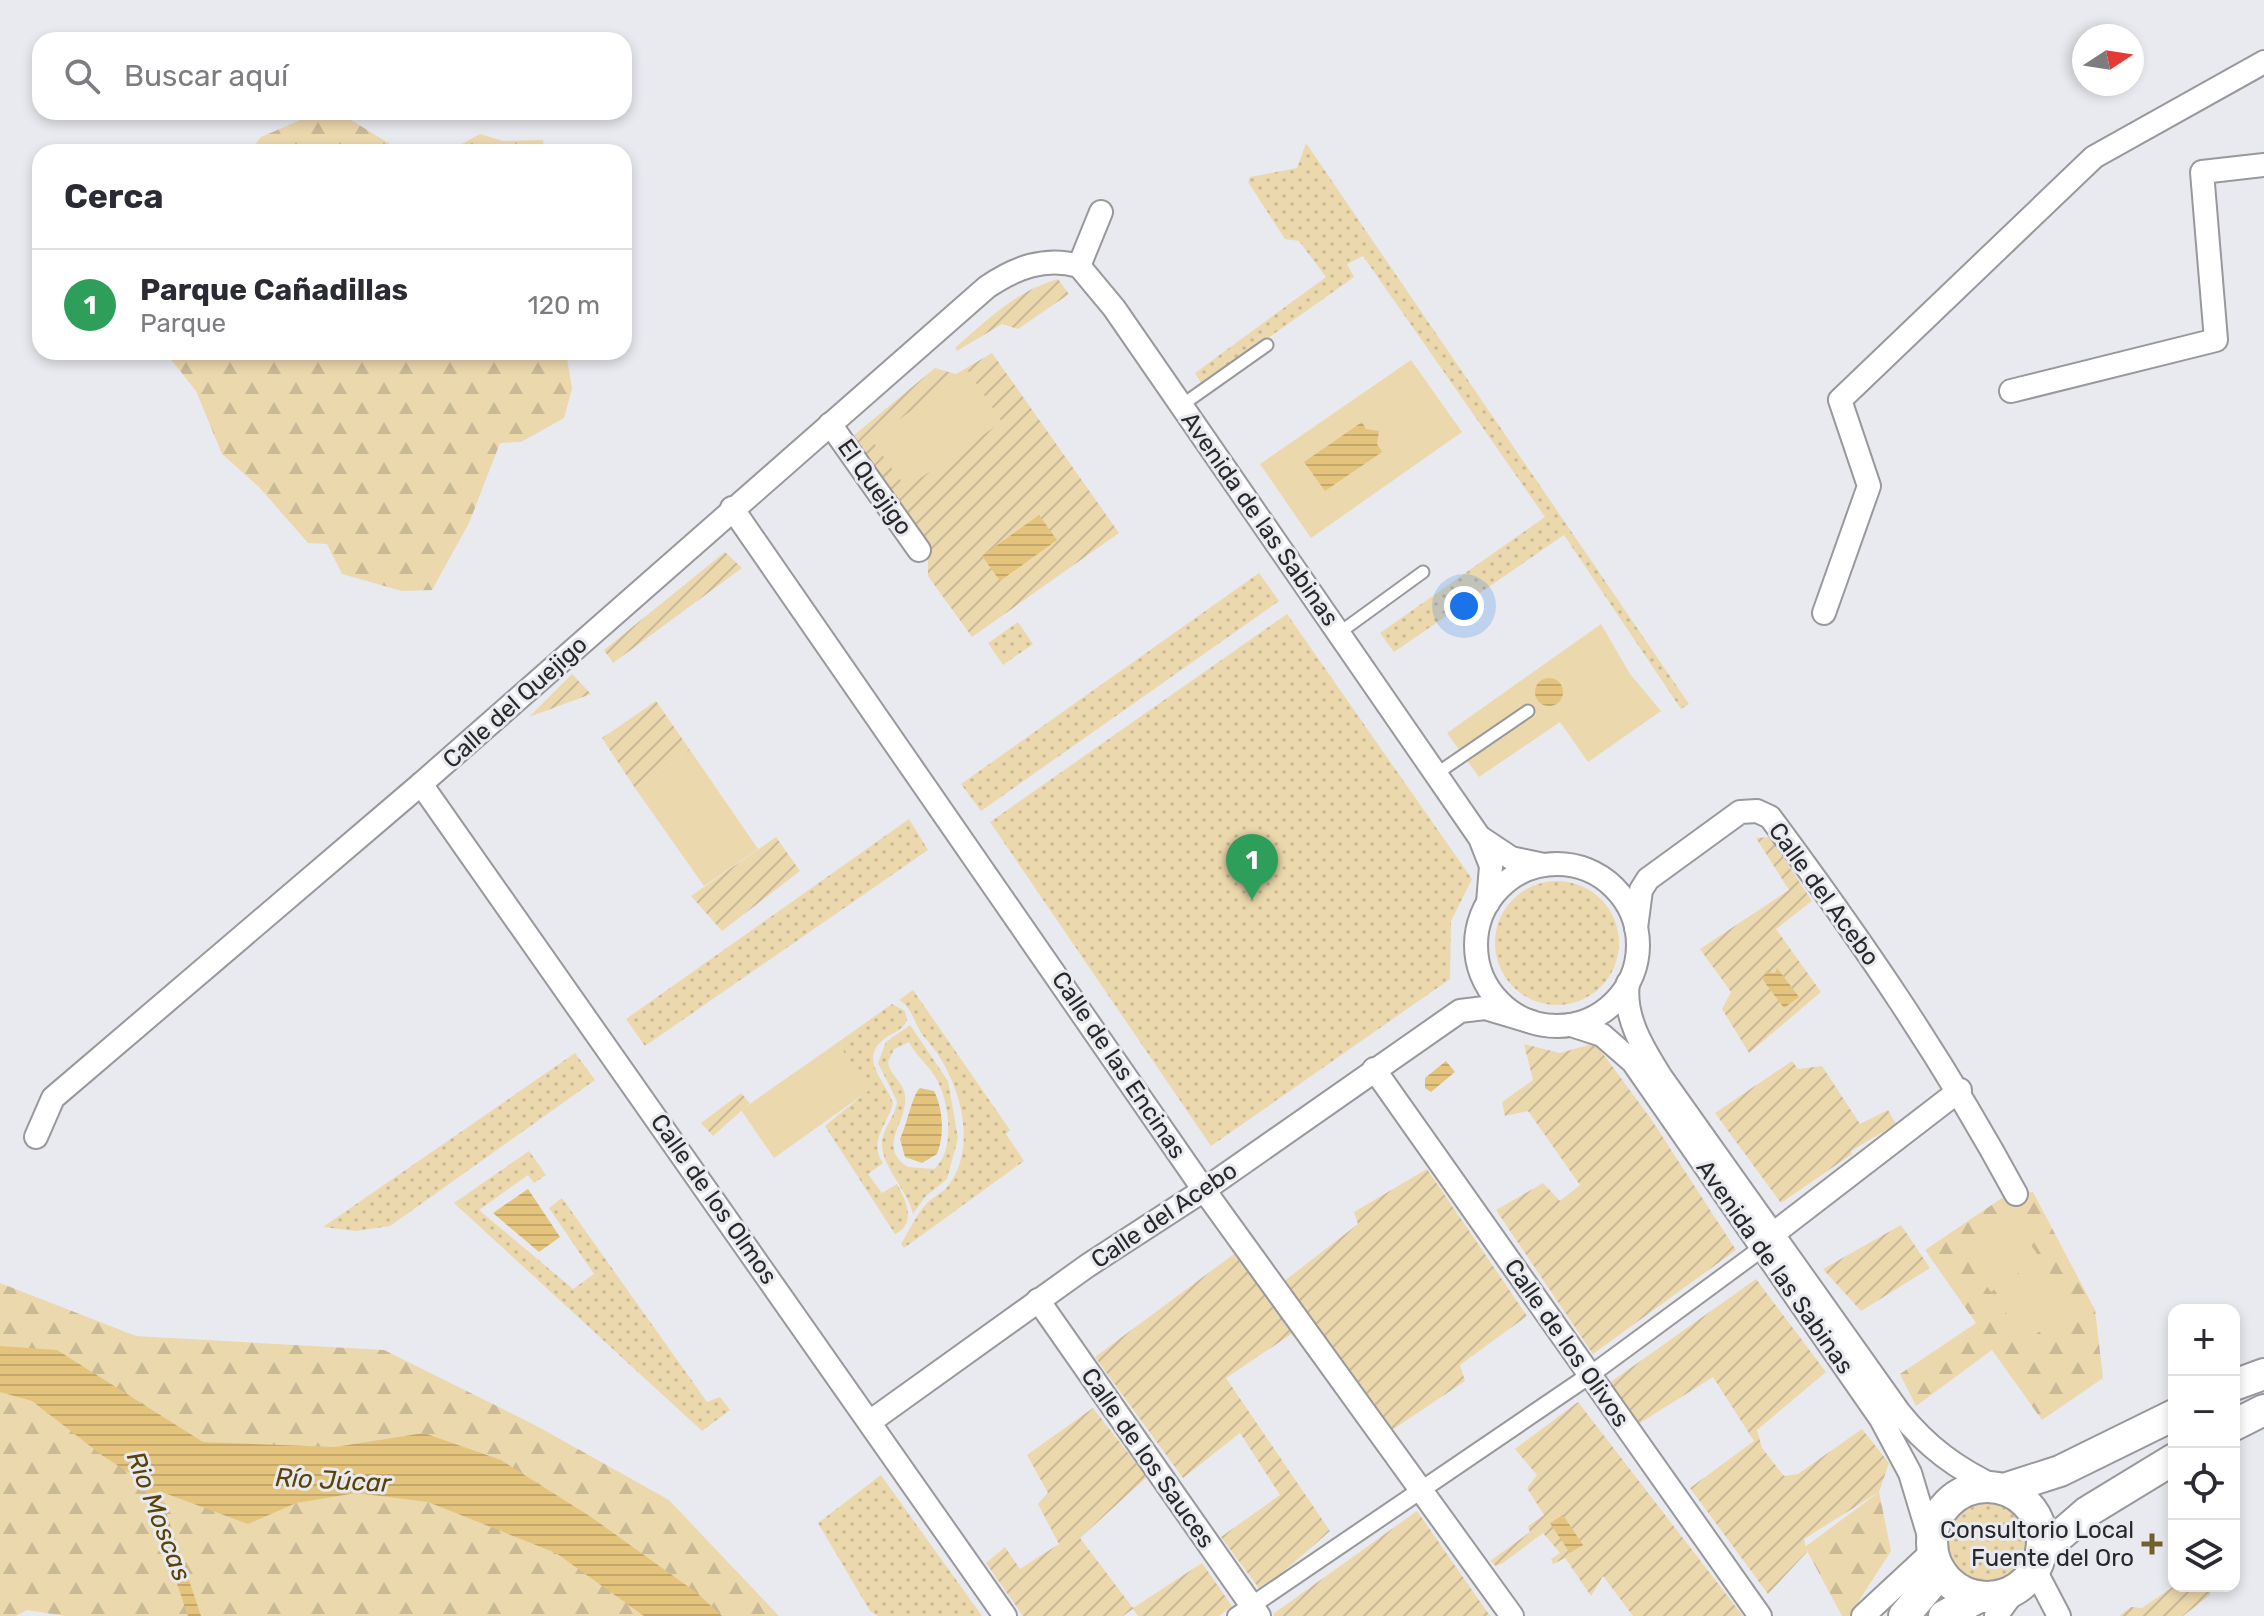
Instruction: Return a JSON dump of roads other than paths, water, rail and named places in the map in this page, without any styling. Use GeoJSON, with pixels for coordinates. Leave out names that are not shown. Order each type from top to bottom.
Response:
{"type":"FeatureCollection","features":[{"type":"Feature","properties":{"kind":"main road"},"geometry":{"type":"LineString","coordinates":[[2240,1383],[2264,1374]]}},
{"type":"Feature","properties":{"kind":"main road"},"geometry":{"type":"LineString","coordinates":[[2240,1422],[2264,1410]]}},
{"type":"Feature","properties":{"kind":"main road"},"geometry":{"type":"LineString","coordinates":[[1904,1616],[1935,1556],[1935,1523],[1948,1503],[1968,1490],[2001,1488],[2060,1471],[2168,1418]]}},
{"type":"Feature","properties":{"kind":"main road"},"geometry":{"type":"LineString","coordinates":[[1944,1616],[1988,1606],[2031,1570],[2074,1520],[2168,1463]]}},
{"type":"Feature","properties":{"kind":"main road"},"geometry":{"type":"LineString","coordinates":[[2001,1488],[2021,1498],[2034,1513],[2042,1532],[2031,1570]]}},
{"type":"Feature","properties":{"kind":"main road"},"geometry":{"type":"LineString","coordinates":[[1935,1556],[1960,1590],[1988,1606]]}},
{"type":"Feature","properties":{"kind":"street"},"geometry":{"type":"LineString","coordinates":[[1824,613],[1869,486],[1840,400],[2094,157],[2264,62]]}},
{"type":"Feature","properties":{"kind":"street"},"geometry":{"type":"LineString","coordinates":[[2011,391],[2216,340],[2202,172],[2264,165]]}},
{"type":"Feature","properties":{"kind":"street"},"geometry":{"type":"LineString","coordinates":[[1079,266],[1101,212]]}},
{"type":"Feature","properties":{"kind":"street","name":"Calle del Quejigo"},"geometry":{"type":"LineString","coordinates":[[36,1137],[53,1098],[421,784],[987,287],[1005,274],[1049,262],[1079,266]]}},
{"type":"Feature","properties":{"kind":"street","name":"Avenida de las Sabinas"},"geometry":{"type":"LineString","coordinates":[[1079,266],[1114,308],[1480,838],[1491,866],[1488,903]]}},
{"type":"Feature","properties":{"kind":"street","name":"El Quejigo"},"geometry":{"type":"LineString","coordinates":[[830,424],[919,550]]}},
{"type":"Feature","properties":{"kind":"street","name":"Calle de las Encinas"},"geometry":{"type":"LineString","coordinates":[[732,508],[1204,1190],[1512,1616]]}},
{"type":"Feature","properties":{"kind":"street","name":"Calle de los Olmos"},"geometry":{"type":"LineString","coordinates":[[421,784],[1005,1616]]}},
{"type":"Feature","properties":{"kind":"street","name":"Calle del Acebo"},"geometry":{"type":"LineString","coordinates":[[1648,879],[1740,812],[1757,811],[1770,817],[1860,938],[1960,1090],[2016,1194]]}},
{"type":"Feature","properties":{"kind":"street","name":"Avenida de las Sabinas"},"geometry":{"type":"LineString","coordinates":[[1480,838],[1511,858],[1546,865]]}},
{"type":"Feature","properties":{"kind":"street"},"geometry":{"type":"LineString","coordinates":[[1460,1011],[1472,989],[1477,935],[1488,903],[1511,879],[1546,865],[1570,866],[1624,882],[1648,879]]}},
{"type":"Feature","properties":{"kind":"street"},"geometry":{"type":"LineString","coordinates":[[1594,873],[1622,898],[1636,928]]}},
{"type":"Feature","properties":{"kind":"street"},"geometry":{"type":"LineString","coordinates":[[1460,1011],[1485,1008],[1532,1022],[1571,1025],[1609,1011],[1628,983],[1637,951],[1636,928],[1641,890],[1648,879]]}},
{"type":"Feature","properties":{"kind":"street"},"geometry":{"type":"LineString","coordinates":[[1477,959],[1484,981],[1499,1001],[1532,1022]]}},
{"type":"Feature","properties":{"kind":"street","name":"Avenida de las Sabinas"},"geometry":{"type":"LineString","coordinates":[[1628,983],[1628,1006],[1646,1053],[1881,1419],[1910,1473],[1935,1556]]}},
{"type":"Feature","properties":{"kind":"street","name":"Calle del Acebo"},"geometry":{"type":"LineString","coordinates":[[871,1421],[1038,1300],[1204,1190],[1460,1011]]}},
{"type":"Feature","properties":{"kind":"street","name":"Avenida de las Sabinas"},"geometry":{"type":"LineString","coordinates":[[1571,1025],[1602,1035],[1633,1062],[1914,1431],[1950,1463],[2001,1488]]}},
{"type":"Feature","properties":{"kind":"street","name":"Calle de los Olivos"},"geometry":{"type":"LineString","coordinates":[[1374,1069],[1760,1616]]}},
{"type":"Feature","properties":{"kind":"street"},"geometry":{"type":"LineString","coordinates":[[1249,1612],[1590,1375],[1960,1090]]}},
{"type":"Feature","properties":{"kind":"street","name":"Calle de los Sauces"},"geometry":{"type":"LineString","coordinates":[[1038,1300],[1249,1612]]}},
{"type":"Feature","properties":{"kind":"street"},"geometry":{"type":"LineString","coordinates":[[1863,1616],[1935,1556]]}},
{"type":"Feature","properties":{"kind":"street"},"geometry":{"type":"LineString","coordinates":[[2031,1570],[2059,1616]]}},
{"type":"Feature","properties":{"kind":"lane"},"geometry":{"type":"LineString","coordinates":[[1182,405],[1267,345]]}},
{"type":"Feature","properties":{"kind":"lane"},"geometry":{"type":"LineString","coordinates":[[1339,633],[1423,572]]}},
{"type":"Feature","properties":{"kind":"lane"},"geometry":{"type":"LineString","coordinates":[[1436,774],[1528,711]]}},
{"type":"Feature","properties":{"kind":"water"},"geometry":{"type":"Polygon","coordinates":[[[1362,422],[1366,429],[1379,431],[1377,444],[1382,452],[1325,491],[1304,462],[1362,422]]]}},
{"type":"Feature","properties":{"kind":"water"},"geometry":{"type":"Polygon","coordinates":[[[1039,515],[1057,540],[1000,581],[982,556],[1039,515]]]}},
{"type":"Feature","properties":{"kind":"water"},"geometry":{"type":"Polygon","coordinates":[[[1549,678],[1559,682],[1563,692],[1559,702],[1549,706],[1539,702],[1535,692],[1539,682],[1549,678]]]}},
{"type":"Feature","properties":{"kind":"water"},"geometry":{"type":"Polygon","coordinates":[[[1777,968],[1799,997],[1784,1008],[1763,980],[1766,972],[1775,973],[1777,968]]]}},
{"type":"Feature","properties":{"kind":"water"},"geometry":{"type":"Polygon","coordinates":[[[1446,1061],[1455,1072],[1431,1092],[1425,1088],[1425,1078],[1446,1061]]]}},
{"type":"Feature","properties":{"kind":"water"},"geometry":{"type":"Polygon","coordinates":[[[920,1088],[934,1091],[942,1122],[937,1154],[922,1163],[905,1157],[900,1139],[920,1088]]]}},
{"type":"Feature","properties":{"kind":"water"},"geometry":{"type":"Polygon","coordinates":[[[528,1189],[560,1237],[539,1252],[493,1213],[528,1189]]]}},
{"type":"Feature","properties":{"kind":"water"},"geometry":{"type":"Polygon","coordinates":[[[0,1346],[57,1350],[203,1442],[335,1447],[424,1433],[501,1460],[591,1517],[697,1593],[722,1616],[644,1616],[556,1553],[428,1502],[356,1493],[296,1503],[248,1524],[159,1491],[201,1616],[188,1616],[142,1481],[103,1456],[32,1401],[0,1392],[0,1346]]]}},
{"type":"Feature","properties":{"kind":"water"},"geometry":{"type":"Polygon","coordinates":[[[1563,1515],[1583,1545],[1570,1553],[1550,1523],[1563,1515]]]}},
{"type":"Feature","properties":{"kind":"place","name":"Parque Cañadillas"},"geometry":{"type":"Point","coordinates":[1252,900]}},
{"type":"Feature","properties":{"kind":"place","name":"Consultorio Local Fuente del Oro"},"geometry":{"type":"Point","coordinates":[2152,1544]}},
{"type":"Feature","properties":{"kind":"water label","name":"Río Júcar"},"geometry":{"type":"Point","coordinates":[333,1480]}},
{"type":"Feature","properties":{"kind":"water label","name":"Rio Moscas"},"geometry":{"type":"Point","coordinates":[159,1516]}}]}
